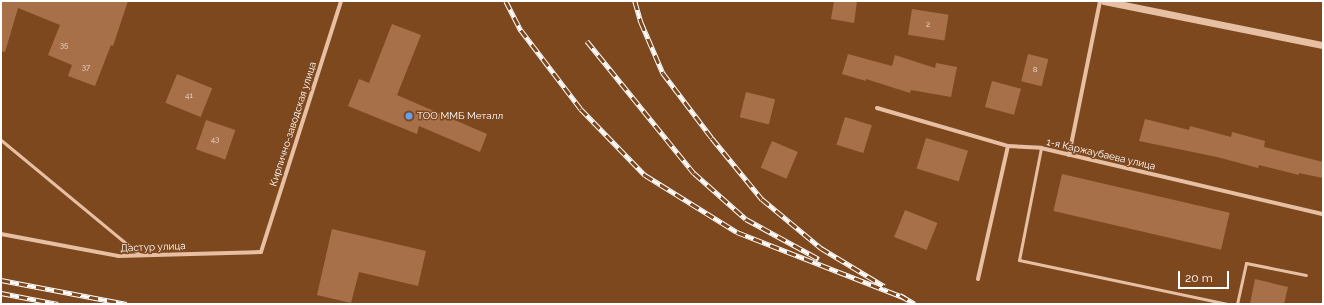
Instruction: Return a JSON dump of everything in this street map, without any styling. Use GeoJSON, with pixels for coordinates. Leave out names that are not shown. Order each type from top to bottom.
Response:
{"type":"FeatureCollection","features":[{"type":"Feature","properties":{"kind":"street","name":"Кирпично-заводская улица"},"geometry":{"type":"LineString","coordinates":[[260,252],[341,1]]}},
{"type":"Feature","properties":{"kind":"street"},"geometry":{"type":"LineString","coordinates":[[1069,156],[1100,1]]}},
{"type":"Feature","properties":{"kind":"street"},"geometry":{"type":"LineString","coordinates":[[1104,1],[1323,45]]}},
{"type":"Feature","properties":{"kind":"street","name":"1-я Каржаубаева улица"},"geometry":{"type":"LineString","coordinates":[[877,108],[1008,146],[1041,148],[1069,156],[1323,214]]}},
{"type":"Feature","properties":{"kind":"street"},"geometry":{"type":"LineString","coordinates":[[978,279],[1008,146]]}},
{"type":"Feature","properties":{"kind":"street","name":"Дастур улица"},"geometry":{"type":"LineString","coordinates":[[1,234],[118,256],[260,252]]}},
{"type":"Feature","properties":{"kind":"lane"},"geometry":{"type":"LineString","coordinates":[[1,140],[140,256]]}},
{"type":"Feature","properties":{"kind":"lane"},"geometry":{"type":"LineString","coordinates":[[1041,148],[1020,260],[1227,304]]}},
{"type":"Feature","properties":{"kind":"lane"},"geometry":{"type":"LineString","coordinates":[[1237,304],[1246,263],[1306,274]]}},
{"type":"Feature","properties":{"kind":"building"},"geometry":{"type":"Polygon","coordinates":[[[1,1],[128,1],[113,46],[111,45],[95,86],[68,76],[72,65],[48,55],[60,25],[18,8],[5,52],[1,51],[1,1]]]}},
{"type":"Feature","properties":{"kind":"building"},"geometry":{"type":"Polygon","coordinates":[[[834,1],[857,1],[854,23],[831,19],[834,1]]]}},
{"type":"Feature","properties":{"kind":"building"},"geometry":{"type":"Polygon","coordinates":[[[912,9],[949,15],[944,40],[908,35],[912,9]]]}},
{"type":"Feature","properties":{"kind":"building","name":"ТОО ММБ Металл"},"geometry":{"type":"Polygon","coordinates":[[[392,24],[421,35],[397,95],[487,134],[480,152],[419,126],[417,134],[348,106],[359,79],[369,83],[392,24]]]}},
{"type":"Feature","properties":{"kind":"building"},"geometry":{"type":"Polygon","coordinates":[[[848,54],[892,66],[895,55],[935,68],[936,63],[957,67],[951,97],[911,90],[910,93],[866,79],[866,81],[842,74],[848,54]]]}},
{"type":"Feature","properties":{"kind":"building"},"geometry":{"type":"Polygon","coordinates":[[[1028,54],[1048,59],[1042,86],[1021,81],[1028,54]]]}},
{"type":"Feature","properties":{"kind":"building"},"geometry":{"type":"Polygon","coordinates":[[[177,74],[212,88],[201,117],[165,103],[177,74]]]}},
{"type":"Feature","properties":{"kind":"building"},"geometry":{"type":"Polygon","coordinates":[[[992,81],[1021,89],[1014,115],[985,107],[992,81]]]}},
{"type":"Feature","properties":{"kind":"building"},"geometry":{"type":"Polygon","coordinates":[[[746,92],[775,99],[769,124],[740,117],[746,92]]]}},
{"type":"Feature","properties":{"kind":"building"},"geometry":{"type":"Polygon","coordinates":[[[845,117],[872,125],[863,153],[837,145],[845,117]]]}},
{"type":"Feature","properties":{"kind":"building"},"geometry":{"type":"Polygon","coordinates":[[[1145,119],[1189,130],[1190,126],[1231,137],[1232,132],[1265,141],[1264,147],[1323,162],[1323,178],[1299,173],[1299,175],[1259,165],[1258,168],[1217,157],[1139,141],[1145,119]]]}},
{"type":"Feature","properties":{"kind":"building"},"geometry":{"type":"Polygon","coordinates":[[[206,120],[235,130],[225,159],[196,149],[206,120]]]}},
{"type":"Feature","properties":{"kind":"building"},"geometry":{"type":"Polygon","coordinates":[[[926,138],[968,151],[959,181],[917,169],[926,138]]]}},
{"type":"Feature","properties":{"kind":"building"},"geometry":{"type":"Polygon","coordinates":[[[772,141],[798,152],[786,179],[761,168],[772,141]]]}},
{"type":"Feature","properties":{"kind":"building"},"geometry":{"type":"Polygon","coordinates":[[[1062,174],[1230,213],[1221,250],[1053,211],[1062,174]]]}},
{"type":"Feature","properties":{"kind":"building"},"geometry":{"type":"Polygon","coordinates":[[[905,210],[937,223],[927,250],[894,237],[905,210]]]}},
{"type":"Feature","properties":{"kind":"building"},"geometry":{"type":"Polygon","coordinates":[[[332,229],[426,251],[418,286],[359,272],[351,303],[317,295],[332,229]]]}},
{"type":"Feature","properties":{"kind":"building"},"geometry":{"type":"Polygon","coordinates":[[[1255,279],[1288,287],[1284,304],[1250,304],[1255,279]]]}},
{"type":"Feature","properties":{"kind":"railway"},"geometry":{"type":"LineString","coordinates":[[506,1],[521,30],[581,109],[645,175],[737,232],[905,298]]}},
{"type":"Feature","properties":{"kind":"railway"},"geometry":{"type":"LineString","coordinates":[[635,1],[641,22],[663,73],[712,138],[762,199],[821,248],[884,286]]}},
{"type":"Feature","properties":{"kind":"railway"},"geometry":{"type":"LineString","coordinates":[[587,41],[694,173],[746,219],[819,259]]}},
{"type":"Feature","properties":{"kind":"railway"},"geometry":{"type":"LineString","coordinates":[[1,280],[127,304]]}},
{"type":"Feature","properties":{"kind":"railway"},"geometry":{"type":"LineString","coordinates":[[1,293],[58,304]]}},
{"type":"Feature","properties":{"kind":"railway"},"geometry":{"type":"LineString","coordinates":[[900,295],[915,304]]}},
{"type":"Feature","properties":{"kind":"place","name":"ТОО ММБ Металл"},"geometry":{"type":"Point","coordinates":[409,116]}}]}
